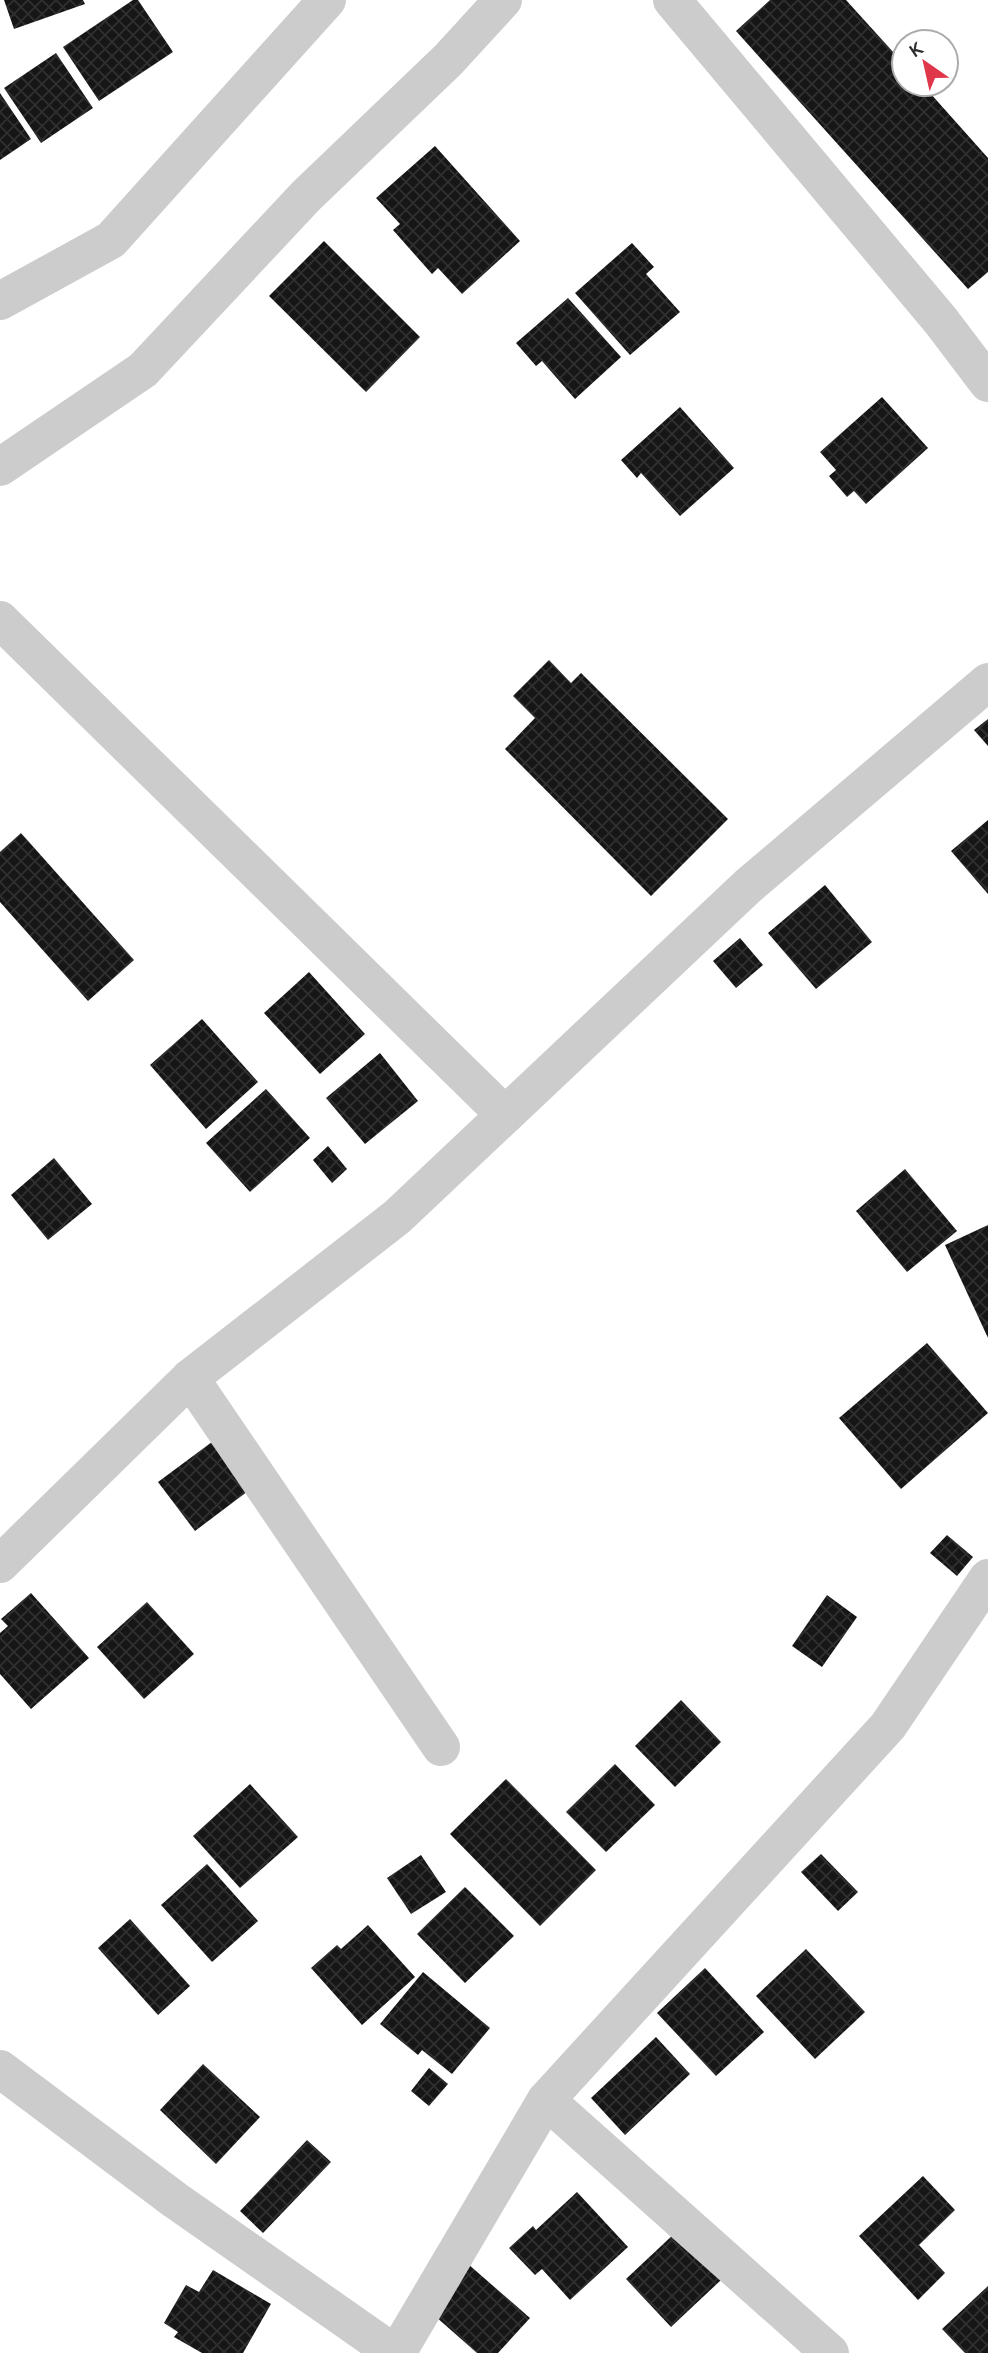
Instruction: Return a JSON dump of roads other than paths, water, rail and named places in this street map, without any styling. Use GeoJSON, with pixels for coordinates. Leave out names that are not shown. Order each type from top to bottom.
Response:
{"type":"FeatureCollection","features":[{"type":"Feature","properties":{"kind":"street"},"geometry":{"type":"LineString","coordinates":[[0,301],[111,240],[327,0]]}},
{"type":"Feature","properties":{"kind":"street"},"geometry":{"type":"LineString","coordinates":[[0,467],[143,370],[306,196],[448,60],[503,0]]}},
{"type":"Feature","properties":{"kind":"street"},"geometry":{"type":"LineString","coordinates":[[672,0],[941,321],[988,383]]}},
{"type":"Feature","properties":{"kind":"street"},"geometry":{"type":"LineString","coordinates":[[0,620],[505,1115]]}},
{"type":"Feature","properties":{"kind":"street"},"geometry":{"type":"LineString","coordinates":[[0,1564],[190,1378],[397,1217],[748,886],[988,682]]}},
{"type":"Feature","properties":{"kind":"street"},"geometry":{"type":"LineString","coordinates":[[190,1378],[441,1746]]}},
{"type":"Feature","properties":{"kind":"street"},"geometry":{"type":"LineString","coordinates":[[0,2068],[174,2200],[396,2353],[546,2100],[888,1726],[988,1578]]}},
{"type":"Feature","properties":{"kind":"street"},"geometry":{"type":"LineString","coordinates":[[546,2100],[830,2353]]}}]}
